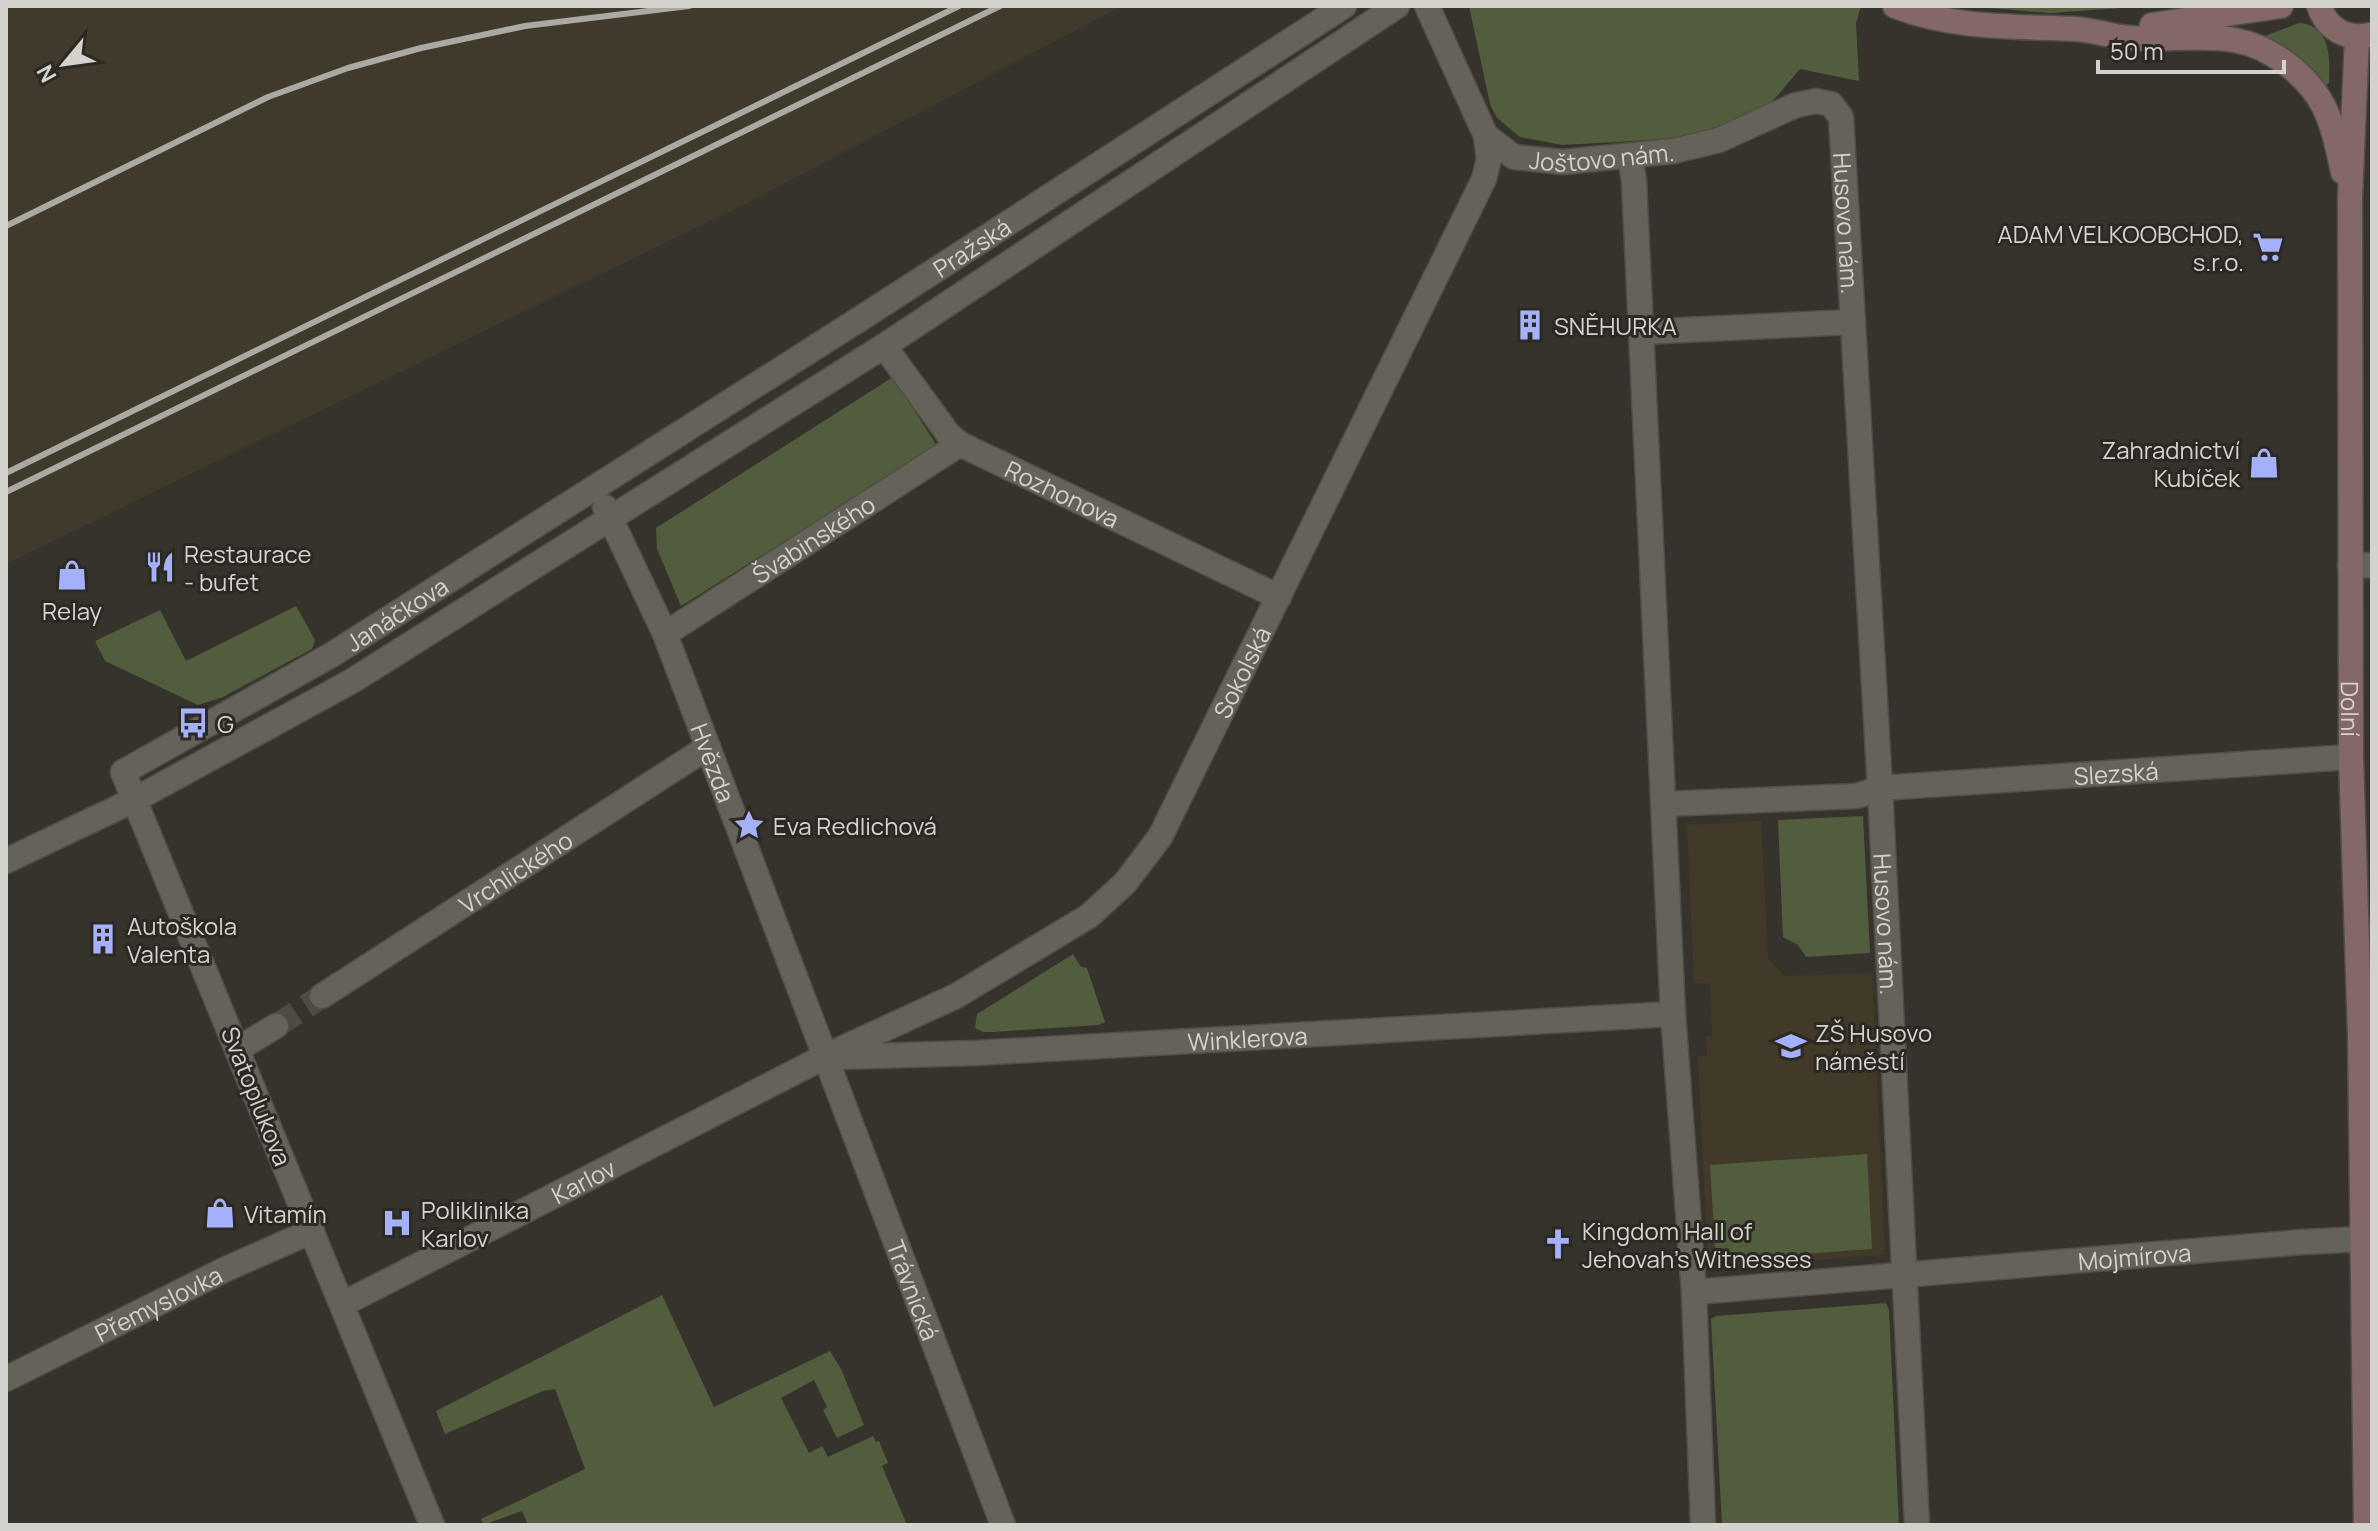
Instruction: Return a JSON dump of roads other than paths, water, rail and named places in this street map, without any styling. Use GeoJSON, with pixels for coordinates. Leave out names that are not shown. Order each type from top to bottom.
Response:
{"type":"FeatureCollection","features":[{"type":"Feature","properties":{"kind":"main road"},"geometry":{"type":"LineString","coordinates":[[1895,6],[1967,24],[2042,30],[2179,23],[2281,6]]}},
{"type":"Feature","properties":{"kind":"main road"},"geometry":{"type":"LineString","coordinates":[[2319,6],[2330,26],[2338,32],[2364,36]]}},
{"type":"Feature","properties":{"kind":"main road"},"geometry":{"type":"LineString","coordinates":[[2078,29],[2129,38],[2232,39],[2278,58],[2305,81],[2324,106],[2350,198]]}},
{"type":"Feature","properties":{"kind":"main road","name":"Dolní"},"geometry":{"type":"LineString","coordinates":[[2364,36],[2350,198],[2361,565],[2351,757],[2368,1392],[2366,1525]]}},
{"type":"Feature","properties":{"kind":"street","name":"Pražská"},"geometry":{"type":"LineString","coordinates":[[599,485],[1344,6]]}},
{"type":"Feature","properties":{"kind":"street","name":"Pražská"},"geometry":{"type":"LineString","coordinates":[[884,346],[1397,6]]}},
{"type":"Feature","properties":{"kind":"street"},"geometry":{"type":"LineString","coordinates":[[1427,6],[1486,136]]}},
{"type":"Feature","properties":{"kind":"street","name":"Joštovo nám."},"geometry":{"type":"LineString","coordinates":[[1486,136],[1499,148],[1522,159],[1563,162],[1674,151],[1719,140],[1796,105],[1816,101],[1823,101],[1837,109],[1843,126]]}},
{"type":"Feature","properties":{"kind":"street","name":"Husovo nám."},"geometry":{"type":"LineString","coordinates":[[1843,126],[1917,1525]]}},
{"type":"Feature","properties":{"kind":"street","name":"Sokolská"},"geometry":{"type":"LineString","coordinates":[[824,1057],[956,996],[1089,916],[1125,883],[1160,837],[1484,179],[1489,159],[1486,136]]}},
{"type":"Feature","properties":{"kind":"street"},"geometry":{"type":"LineString","coordinates":[[1630,156],[1634,181],[1673,1014],[1694,1292],[1703,1525]]}},
{"type":"Feature","properties":{"kind":"street","name":"Husovo nám."},"geometry":{"type":"LineString","coordinates":[[1641,332],[1853,322]]}},
{"type":"Feature","properties":{"kind":"street","name":"Janáčkova"},"geometry":{"type":"LineString","coordinates":[[6,861],[136,799],[352,681],[884,346]]}},
{"type":"Feature","properties":{"kind":"street","name":"Rozhonova"},"geometry":{"type":"LineString","coordinates":[[884,346],[949,435],[960,444],[1279,597]]}},
{"type":"Feature","properties":{"kind":"street","name":"Švabinského"},"geometry":{"type":"LineString","coordinates":[[665,634],[960,444]]}},
{"type":"Feature","properties":{"kind":"street","name":"Hvězda"},"geometry":{"type":"LineString","coordinates":[[599,485],[609,520],[665,634],[824,1057]]}},
{"type":"Feature","properties":{"kind":"street","name":"Janáčkova"},"geometry":{"type":"LineString","coordinates":[[532,569],[579,521],[599,485]]}},
{"type":"Feature","properties":{"kind":"street","name":"Janáčkova"},"geometry":{"type":"LineString","coordinates":[[136,799],[123,772],[333,654],[599,485]]}},
{"type":"Feature","properties":{"kind":"street"},"geometry":{"type":"LineString","coordinates":[[333,654],[352,681]]}},
{"type":"Feature","properties":{"kind":"street","name":"Vrchlického"},"geometry":{"type":"LineString","coordinates":[[322,996],[708,747]]}},
{"type":"Feature","properties":{"kind":"street","name":"Slezská"},"geometry":{"type":"LineString","coordinates":[[1664,804],[1857,796],[1880,788],[2351,757]]}},
{"type":"Feature","properties":{"kind":"street","name":"Svatoplukova"},"geometry":{"type":"LineString","coordinates":[[136,799],[155,853],[432,1525]]}},
{"type":"Feature","properties":{"kind":"street","name":"Winklerova"},"geometry":{"type":"LineString","coordinates":[[824,1057],[991,1052],[1673,1014]]}},
{"type":"Feature","properties":{"kind":"street"},"geometry":{"type":"LineString","coordinates":[[238,1049],[276,1026]]}},
{"type":"Feature","properties":{"kind":"street","name":"Karlov"},"geometry":{"type":"LineString","coordinates":[[343,1304],[824,1057]]}},
{"type":"Feature","properties":{"kind":"street","name":"Trávnická"},"geometry":{"type":"LineString","coordinates":[[824,1057],[1003,1525]]}},
{"type":"Feature","properties":{"kind":"street","name":"Přemyslovka"},"geometry":{"type":"LineString","coordinates":[[6,1379],[226,1269],[312,1231]]}},
{"type":"Feature","properties":{"kind":"street","name":"Mojmírova"},"geometry":{"type":"LineString","coordinates":[[1694,1292],[2363,1239]]}},
{"type":"Feature","properties":{"kind":"tunnel"},"geometry":{"type":"LineString","coordinates":[[276,1026],[322,996]]}},
{"type":"Feature","properties":{"kind":"railway"},"geometry":{"type":"LineString","coordinates":[[6,226],[268,97],[348,68],[421,48],[525,26],[689,6]]}},
{"type":"Feature","properties":{"kind":"railway"},"geometry":{"type":"LineString","coordinates":[[6,473],[959,6]]}},
{"type":"Feature","properties":{"kind":"railway"},"geometry":{"type":"LineString","coordinates":[[6,492],[1000,6]]}},
{"type":"Feature","properties":{"kind":"place","name":"ADAM VELKOOBCHOD, s.r.o."},"geometry":{"type":"Point","coordinates":[2268,247]}},
{"type":"Feature","properties":{"kind":"place","name":"SNĚHURKA"},"geometry":{"type":"Point","coordinates":[1530,325]}},
{"type":"Feature","properties":{"kind":"place","name":"Zahradnictví Kubíček"},"geometry":{"type":"Point","coordinates":[2264,463]}},
{"type":"Feature","properties":{"kind":"place","name":"Restaurace - bufet"},"geometry":{"type":"Point","coordinates":[160,567]}},
{"type":"Feature","properties":{"kind":"place","name":"Relay"},"geometry":{"type":"Point","coordinates":[72,575]}},
{"type":"Feature","properties":{"kind":"place","name":"G"},"geometry":{"type":"Point","coordinates":[193,723]}},
{"type":"Feature","properties":{"kind":"place","name":"Eva Redlichová"},"geometry":{"type":"Point","coordinates":[749,825]}},
{"type":"Feature","properties":{"kind":"place","name":"Autoškola Valenta"},"geometry":{"type":"Point","coordinates":[103,939]}},
{"type":"Feature","properties":{"kind":"place","name":"ZŠ Husovo náměstí"},"geometry":{"type":"Point","coordinates":[1791,1046]}},
{"type":"Feature","properties":{"kind":"place","name":"Vitamín"},"geometry":{"type":"Point","coordinates":[220,1213]}},
{"type":"Feature","properties":{"kind":"place","name":"Poliklinika Karlov"},"geometry":{"type":"Point","coordinates":[397,1223]}},
{"type":"Feature","properties":{"kind":"place","name":"Kingdom Hall of Jehovah's Witnesses"},"geometry":{"type":"Point","coordinates":[1558,1244]}}]}
